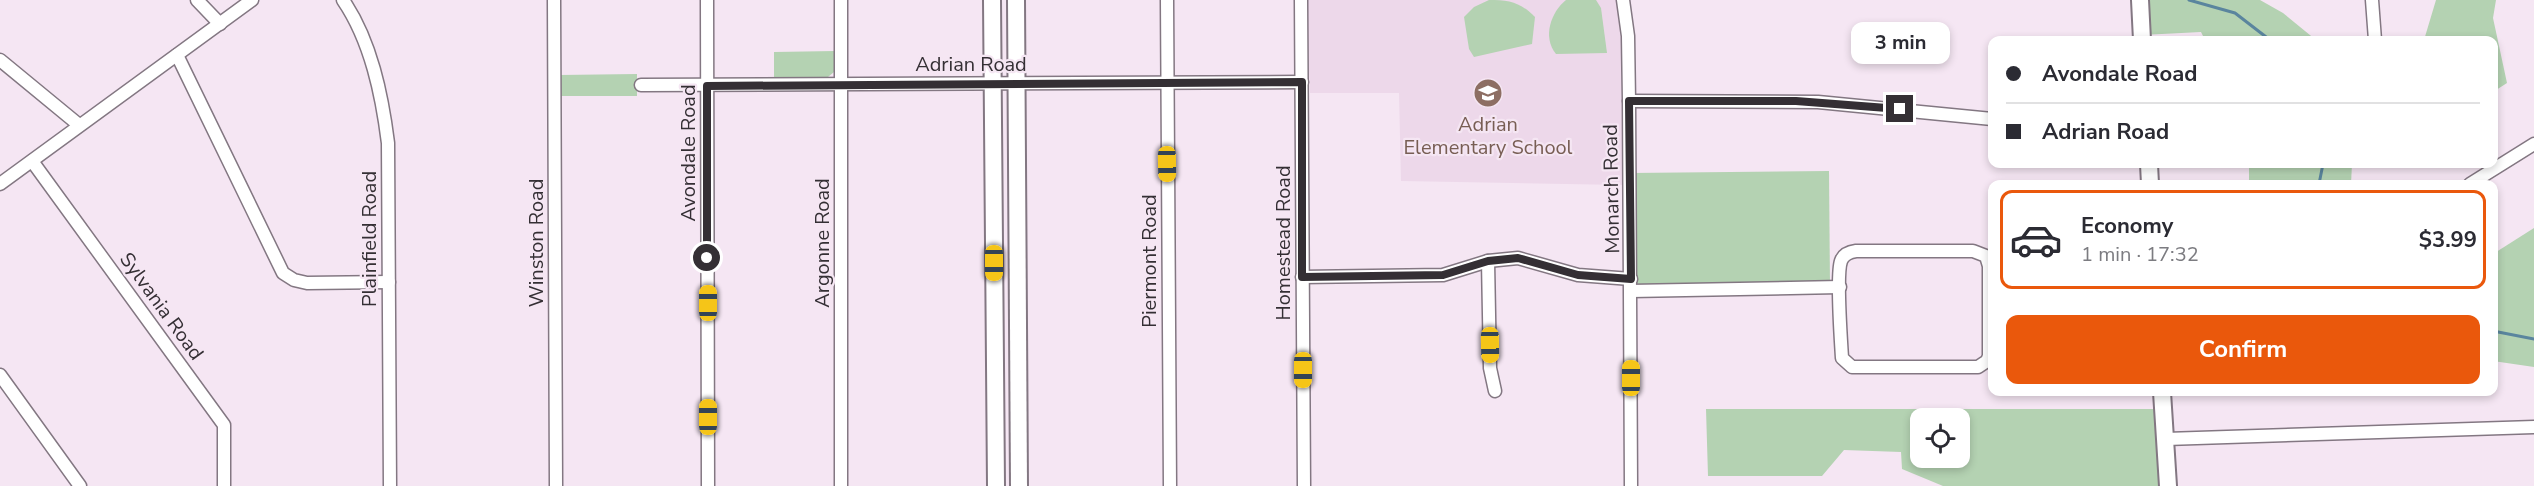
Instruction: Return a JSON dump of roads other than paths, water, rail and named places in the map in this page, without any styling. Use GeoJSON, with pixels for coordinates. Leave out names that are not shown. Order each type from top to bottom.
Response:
{"type":"FeatureCollection","features":[{"type":"Feature","properties":{"kind":"street"},"geometry":{"type":"LineString","coordinates":[[196,0],[220,24]]}},
{"type":"Feature","properties":{"kind":"street"},"geometry":{"type":"LineString","coordinates":[[0,184],[252,0]]}},
{"type":"Feature","properties":{"kind":"street","name":"Plainfield Road"},"geometry":{"type":"LineString","coordinates":[[343,0],[364,42],[386,126],[389,166],[390,486]]}},
{"type":"Feature","properties":{"kind":"street","name":"Winston Road"},"geometry":{"type":"LineString","coordinates":[[554,0],[556,486]]}},
{"type":"Feature","properties":{"kind":"street","name":"Avondale Road"},"geometry":{"type":"LineString","coordinates":[[707,0],[708,486]]}},
{"type":"Feature","properties":{"kind":"street","name":"Argonne Road"},"geometry":{"type":"LineString","coordinates":[[841,0],[841,486]]}},
{"type":"Feature","properties":{"kind":"street"},"geometry":{"type":"LineString","coordinates":[[992,0],[996,486]]}},
{"type":"Feature","properties":{"kind":"street"},"geometry":{"type":"LineString","coordinates":[[1016,0],[1019,486]]}},
{"type":"Feature","properties":{"kind":"street","name":"Piermont Road"},"geometry":{"type":"LineString","coordinates":[[1167,0],[1170,486]]}},
{"type":"Feature","properties":{"kind":"street","name":"Homestead Road"},"geometry":{"type":"LineString","coordinates":[[1301,0],[1304,486]]}},
{"type":"Feature","properties":{"kind":"street","name":"Monarch Road"},"geometry":{"type":"LineString","coordinates":[[1623,0],[1628,36],[1631,486]]}},
{"type":"Feature","properties":{"kind":"street"},"geometry":{"type":"LineString","coordinates":[[2140,0],[2142,36]]}},
{"type":"Feature","properties":{"kind":"street"},"geometry":{"type":"LineString","coordinates":[[2372,0],[2375,36]]}},
{"type":"Feature","properties":{"kind":"street"},"geometry":{"type":"LineString","coordinates":[[177,55],[283,273],[294,280],[307,283],[388,282]]}},
{"type":"Feature","properties":{"kind":"street"},"geometry":{"type":"LineString","coordinates":[[0,60],[79,125]]}},
{"type":"Feature","properties":{"kind":"street","name":"Adrian Road"},"geometry":{"type":"LineString","coordinates":[[641,85],[1302,82]]}},
{"type":"Feature","properties":{"kind":"street"},"geometry":{"type":"LineString","coordinates":[[1629,101],[1818,102],[1988,119]]}},
{"type":"Feature","properties":{"kind":"street"},"geometry":{"type":"LineString","coordinates":[[2498,166],[2534,144]]}},
{"type":"Feature","properties":{"kind":"street","name":"Sylvania Road"},"geometry":{"type":"LineString","coordinates":[[32,161],[225,425],[224,486]]}},
{"type":"Feature","properties":{"kind":"street"},"geometry":{"type":"LineString","coordinates":[[2476,180],[2496,168]]}},
{"type":"Feature","properties":{"kind":"street"},"geometry":{"type":"LineString","coordinates":[[1988,260],[1981,253],[1973,251],[1850,252],[1840,262],[1842,358],[1852,367],[1983,365],[1988,358]]}},
{"type":"Feature","properties":{"kind":"street"},"geometry":{"type":"LineString","coordinates":[[1302,277],[1437,276],[1488,261],[1518,258],[1578,275],[1631,285],[1840,287]]}},
{"type":"Feature","properties":{"kind":"street"},"geometry":{"type":"LineString","coordinates":[[1488,261],[1490,368],[1495,391]]}},
{"type":"Feature","properties":{"kind":"street"},"geometry":{"type":"LineString","coordinates":[[0,375],[80,486]]}},
{"type":"Feature","properties":{"kind":"street"},"geometry":{"type":"LineString","coordinates":[[2162,396],[2168,486]]}},
{"type":"Feature","properties":{"kind":"street"},"geometry":{"type":"LineString","coordinates":[[2166,439],[2534,427]]}},
{"type":"Feature","properties":{"kind":"waterway"},"geometry":{"type":"LineString","coordinates":[[2189,0],[2235,13],[2265,36]]}},
{"type":"Feature","properties":{"kind":"waterway"},"geometry":{"type":"LineString","coordinates":[[2320,180],[2322,168]]}},
{"type":"Feature","properties":{"kind":"waterway"},"geometry":{"type":"LineString","coordinates":[[2498,332],[2534,339]]}},
{"type":"Feature","properties":{"kind":"place","name":"Adrian Elementary School"},"geometry":{"type":"Point","coordinates":[1488,93]}}]}
